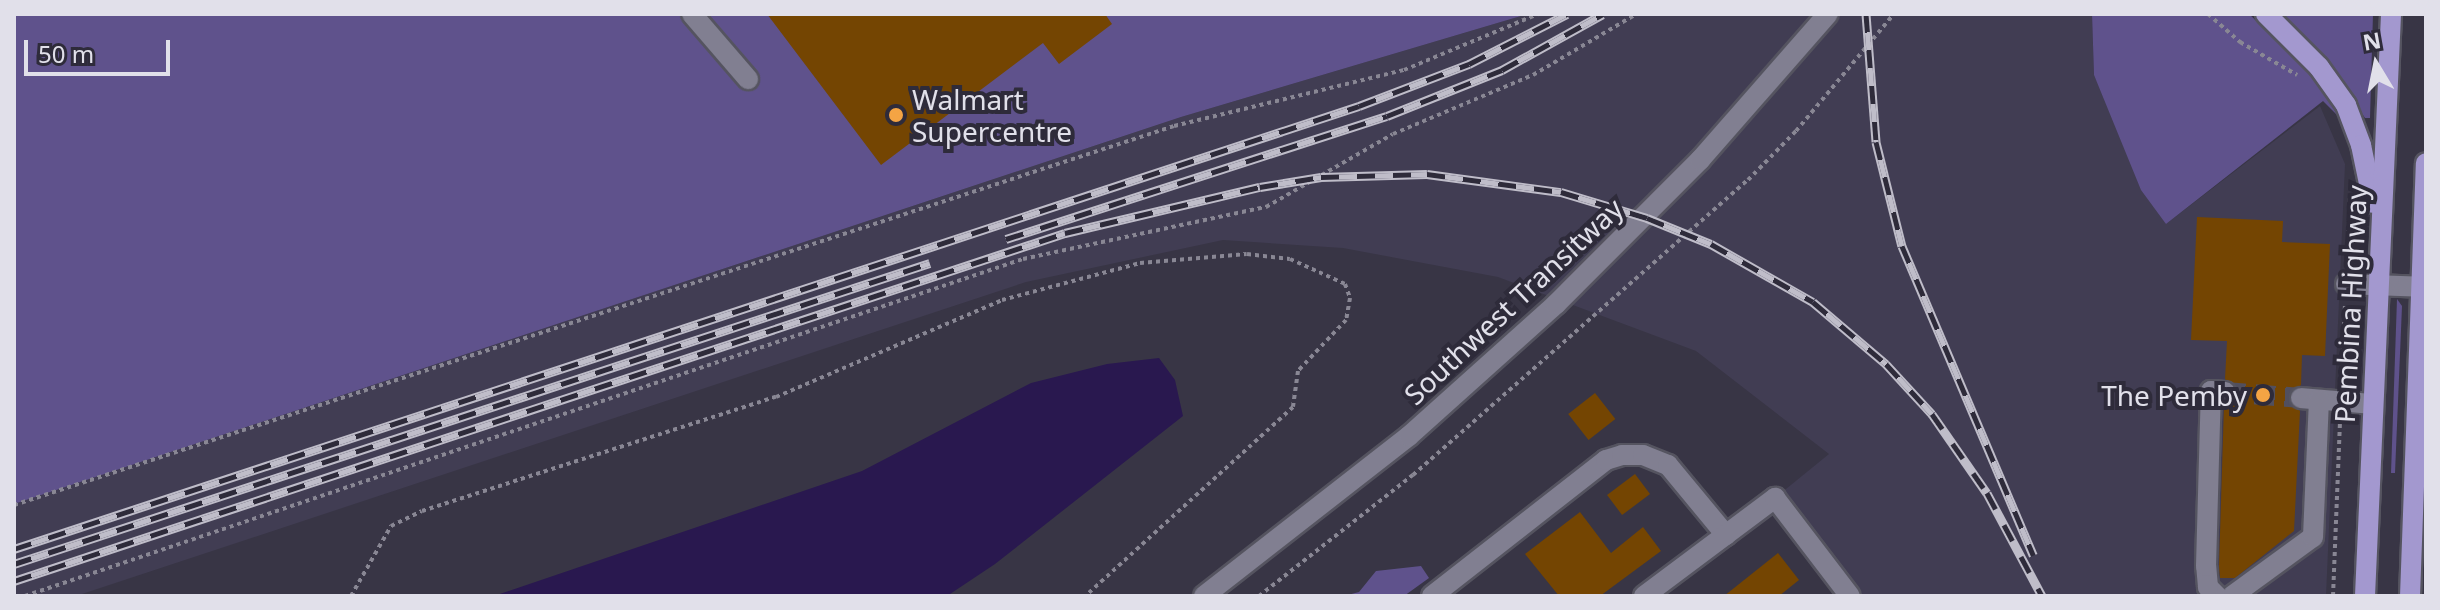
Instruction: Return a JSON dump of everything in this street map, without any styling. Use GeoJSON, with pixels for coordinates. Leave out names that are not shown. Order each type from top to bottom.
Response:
{"type":"FeatureCollection","features":[{"type":"Feature","properties":{"kind":"main road"},"geometry":{"type":"LineString","coordinates":[[2266,14],[2319,67],[2346,105],[2364,154],[2380,241]]}},
{"type":"Feature","properties":{"kind":"main road","name":"Pembina Highway"},"geometry":{"type":"LineString","coordinates":[[2365,596],[2391,14]]}},
{"type":"Feature","properties":{"kind":"main road"},"geometry":{"type":"LineString","coordinates":[[2410,596],[2424,287],[2426,163]]}},
{"type":"Feature","properties":{"kind":"street"},"geometry":{"type":"LineString","coordinates":[[692,14],[748,79]]}},
{"type":"Feature","properties":{"kind":"street","name":"Southwest Transitway"},"geometry":{"type":"LineString","coordinates":[[1204,596],[1352,483],[1556,304],[1700,160],[1828,14]]}},
{"type":"Feature","properties":{"kind":"street"},"geometry":{"type":"LineString","coordinates":[[2346,284],[2424,287]]}},
{"type":"Feature","properties":{"kind":"street"},"geometry":{"type":"LineString","coordinates":[[2217,596],[2208,587],[2206,566],[2210,407],[2211,391],[2225,392]]}},
{"type":"Feature","properties":{"kind":"street"},"geometry":{"type":"LineString","coordinates":[[2232,596],[2313,537],[2310,399],[2373,404]]}},
{"type":"Feature","properties":{"kind":"street"},"geometry":{"type":"LineString","coordinates":[[1432,596],[1606,460],[1622,455],[1643,455],[1668,465],[1726,535]]}},
{"type":"Feature","properties":{"kind":"street"},"geometry":{"type":"LineString","coordinates":[[1644,596],[1775,498],[1848,595]]}},
{"type":"Feature","properties":{"kind":"path"},"geometry":{"type":"LineString","coordinates":[[14,505],[1174,126],[1404,70],[1538,14]]}},
{"type":"Feature","properties":{"kind":"path"},"geometry":{"type":"LineString","coordinates":[[25,596],[1023,259],[1266,207],[1393,134],[1533,75],[1636,14]]}},
{"type":"Feature","properties":{"kind":"path"},"geometry":{"type":"LineString","coordinates":[[1259,596],[1413,475],[1748,180],[1796,131],[1894,14]]}},
{"type":"Feature","properties":{"kind":"path"},"geometry":{"type":"LineString","coordinates":[[2208,14],[2306,84]]}},
{"type":"Feature","properties":{"kind":"path"},"geometry":{"type":"LineString","coordinates":[[2333,596],[2350,189]]}},
{"type":"Feature","properties":{"kind":"path"},"geometry":{"type":"LineString","coordinates":[[351,596],[391,526],[422,511],[776,397],[1002,300],[1140,263],[1247,254],[1290,259],[1345,284],[1350,298],[1346,320],[1298,371],[1293,407],[1085,596]]}},
{"type":"Feature","properties":{"kind":"shaded area"},"geometry":{"type":"Polygon","coordinates":[[[14,14],[1528,14],[1181,117],[14,504],[14,14]]]}},
{"type":"Feature","properties":{"kind":"shaded area"},"geometry":{"type":"Polygon","coordinates":[[[1528,14],[2092,14],[2094,75],[2166,224],[2320,106],[2345,164],[2326,596],[1850,596],[1775,498],[1829,454],[1696,351],[1498,277],[1343,248],[1223,240],[1026,282],[76,596],[14,596],[14,504],[1181,117],[1528,14]]]}},
{"type":"Feature","properties":{"kind":"shaded area"},"geometry":{"type":"Polygon","coordinates":[[[2092,14],[2249,14],[2305,67],[2340,118],[2323,101],[2166,224],[2141,190],[2094,75],[2092,14]]]}},
{"type":"Feature","properties":{"kind":"shaded area"},"geometry":{"type":"Polygon","coordinates":[[[2279,14],[2373,14],[2370,118],[2365,118],[2324,56],[2279,14]]]}},
{"type":"Feature","properties":{"kind":"shaded area"},"geometry":{"type":"Polygon","coordinates":[[[2397,299],[2402,306],[2395,473],[2391,473],[2397,299]]]}},
{"type":"Feature","properties":{"kind":"shaded area"},"geometry":{"type":"Polygon","coordinates":[[[1159,358],[1175,380],[1183,416],[995,564],[947,596],[494,596],[862,471],[1031,383],[1107,364],[1159,358]]]}},
{"type":"Feature","properties":{"kind":"shaded area"},"geometry":{"type":"Polygon","coordinates":[[[1421,566],[1429,578],[1404,596],[1344,596],[1359,592],[1376,571],[1421,566]]]}},
{"type":"Feature","properties":{"kind":"building","name":"Walmart Supercentre"},"geometry":{"type":"Polygon","coordinates":[[[767,14],[1105,14],[1112,24],[1059,64],[1043,43],[881,165],[767,14]]]}},
{"type":"Feature","properties":{"kind":"building","name":"The Pemby"},"geometry":{"type":"Polygon","coordinates":[[[2197,217],[2283,221],[2282,242],[2330,244],[2325,356],[2302,355],[2301,385],[2288,396],[2300,411],[2294,531],[2235,578],[2220,578],[2219,566],[2224,405],[2238,392],[2225,379],[2227,341],[2191,340],[2197,217]]]}},
{"type":"Feature","properties":{"kind":"building"},"geometry":{"type":"Polygon","coordinates":[[[1595,393],[1615,419],[1589,440],[1568,414],[1595,393]]]}},
{"type":"Feature","properties":{"kind":"building"},"geometry":{"type":"Polygon","coordinates":[[[1635,474],[1650,494],[1622,515],[1607,495],[1635,474]]]}},
{"type":"Feature","properties":{"kind":"building"},"geometry":{"type":"Polygon","coordinates":[[[1580,512],[1611,553],[1643,527],[1661,551],[1600,596],[1559,596],[1525,554],[1580,512]]]}},
{"type":"Feature","properties":{"kind":"building"},"geometry":{"type":"Polygon","coordinates":[[[1778,553],[1799,580],[1779,596],[1724,596],[1778,553]]]}},
{"type":"Feature","properties":{"kind":"tunnel"},"geometry":{"type":"LineString","coordinates":[[2225,392],[2301,398]]}},
{"type":"Feature","properties":{"kind":"railway"},"geometry":{"type":"LineString","coordinates":[[14,549],[1359,106],[1469,64],[1567,14]]}},
{"type":"Feature","properties":{"kind":"railway"},"geometry":{"type":"LineString","coordinates":[[1006,239],[1387,116],[1502,70],[1603,14]]}},
{"type":"Feature","properties":{"kind":"railway"},"geometry":{"type":"LineString","coordinates":[[1866,14],[1876,142],[1902,246],[2033,555]]}},
{"type":"Feature","properties":{"kind":"railway"},"geometry":{"type":"LineString","coordinates":[[14,581],[1065,233],[1260,187],[1321,177],[1427,174],[1561,192],[1647,218],[1711,244],[1813,302],[1886,364],[1932,414],[1987,493],[2042,596]]}},
{"type":"Feature","properties":{"kind":"railway"},"geometry":{"type":"LineString","coordinates":[[14,564],[930,263]]}},
{"type":"Feature","properties":{"kind":"place","name":"Walmart Supercentre"},"geometry":{"type":"Point","coordinates":[896,115]}},
{"type":"Feature","properties":{"kind":"place","name":"The Pemby"},"geometry":{"type":"Point","coordinates":[2263,395]}}]}
